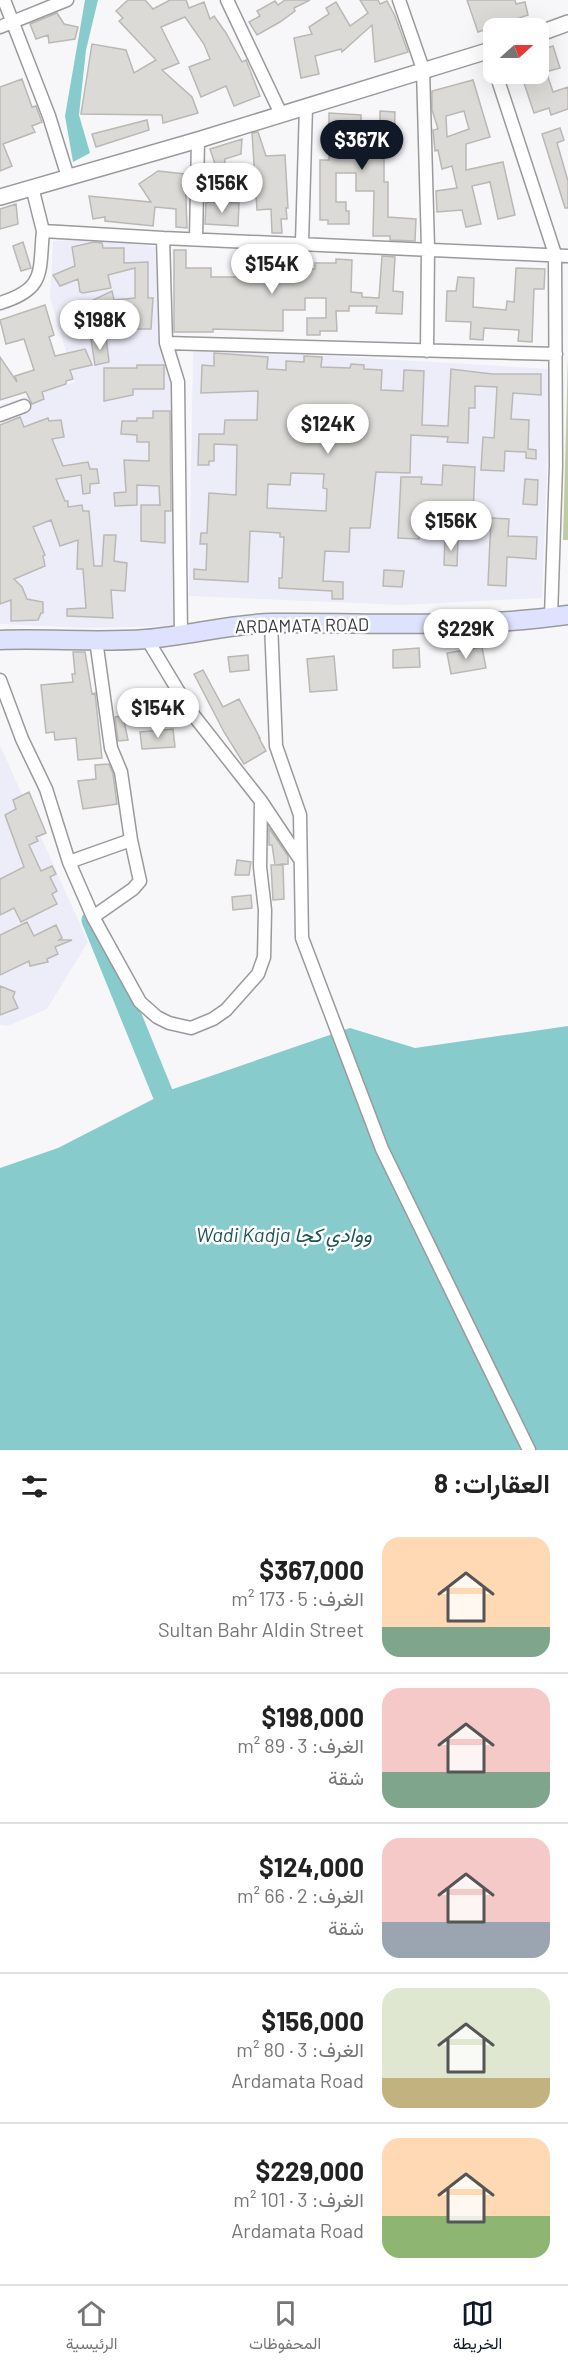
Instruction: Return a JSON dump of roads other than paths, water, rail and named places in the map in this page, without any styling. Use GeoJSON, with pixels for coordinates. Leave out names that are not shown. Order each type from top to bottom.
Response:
{"type":"FeatureCollection","features":[{"type":"Feature","properties":{"kind":"main road","name":"ARDAMATA ROAD"},"geometry":{"type":"LineString","coordinates":[[2,636],[96,640],[147,639],[181,636],[230,626],[271,623],[432,624],[559,616]]}},
{"type":"Feature","properties":{"kind":"street"},"geometry":{"type":"LineString","coordinates":[[4,0],[6,24],[49,116],[68,177]]}},
{"type":"Feature","properties":{"kind":"street"},"geometry":{"type":"LineString","coordinates":[[6,24],[67,0]]}},
{"type":"Feature","properties":{"kind":"street"},"geometry":{"type":"LineString","coordinates":[[227,0],[281,114]]}},
{"type":"Feature","properties":{"kind":"street"},"geometry":{"type":"LineString","coordinates":[[399,0],[423,69],[428,248],[427,351]]}},
{"type":"Feature","properties":{"kind":"street"},"geometry":{"type":"LineString","coordinates":[[549,29],[568,23]]}},
{"type":"Feature","properties":{"kind":"street"},"geometry":{"type":"LineString","coordinates":[[0,196],[198,140],[423,69],[483,57]]}},
{"type":"Feature","properties":{"kind":"street"},"geometry":{"type":"LineString","coordinates":[[499,84],[555,254],[559,616]]}},
{"type":"Feature","properties":{"kind":"street"},"geometry":{"type":"LineString","coordinates":[[302,243],[306,106]]}},
{"type":"Feature","properties":{"kind":"street"},"geometry":{"type":"LineString","coordinates":[[196,238],[198,140]]}},
{"type":"Feature","properties":{"kind":"street"},"geometry":{"type":"LineString","coordinates":[[0,303],[22,294],[35,285],[39,276],[43,231],[32,187]]}},
{"type":"Feature","properties":{"kind":"street"},"geometry":{"type":"LineString","coordinates":[[43,231],[568,256]]}},
{"type":"Feature","properties":{"kind":"street"},"geometry":{"type":"LineString","coordinates":[[163,238],[166,343],[178,382],[181,636]]}},
{"type":"Feature","properties":{"kind":"street"},"geometry":{"type":"LineString","coordinates":[[166,343],[556,354]]}},
{"type":"Feature","properties":{"kind":"street"},"geometry":{"type":"LineString","coordinates":[[0,415],[24,406]]}},
{"type":"Feature","properties":{"kind":"street"},"geometry":{"type":"LineString","coordinates":[[271,623],[276,746],[300,815],[302,938],[313,973],[382,1149],[529,1450]]}},
{"type":"Feature","properties":{"kind":"street"},"geometry":{"type":"LineString","coordinates":[[147,639],[197,722],[261,801],[299,858]]}},
{"type":"Feature","properties":{"kind":"street"},"geometry":{"type":"LineString","coordinates":[[93,917],[133,889],[140,881],[131,840],[121,772],[111,748],[96,640]]}},
{"type":"Feature","properties":{"kind":"street"},"geometry":{"type":"LineString","coordinates":[[1,687],[46,789],[69,862],[93,917],[140,1002],[157,1017],[182,1027],[200,1025],[226,1010],[258,974],[264,957],[265,910],[260,867],[261,801]]}},
{"type":"Feature","properties":{"kind":"street"},"geometry":{"type":"LineString","coordinates":[[69,862],[131,840]]}},
{"type":"Feature","properties":{"kind":"water"},"geometry":{"type":"Polygon","coordinates":[[[85,0],[98,0],[86,50],[79,115],[90,153],[73,162],[65,116],[85,0]]]}},
{"type":"Feature","properties":{"kind":"water","name":"Wadi Kadja ووادي كجا"},"geometry":{"type":"Polygon","coordinates":[[[568,1026],[568,1450],[0,1450],[0,1168],[58,1148],[173,1089],[350,1028],[415,1048],[568,1026]]]}},
{"type":"Feature","properties":{"kind":"waterway"},"geometry":{"type":"LineString","coordinates":[[92,920],[173,1119]]}}]}
